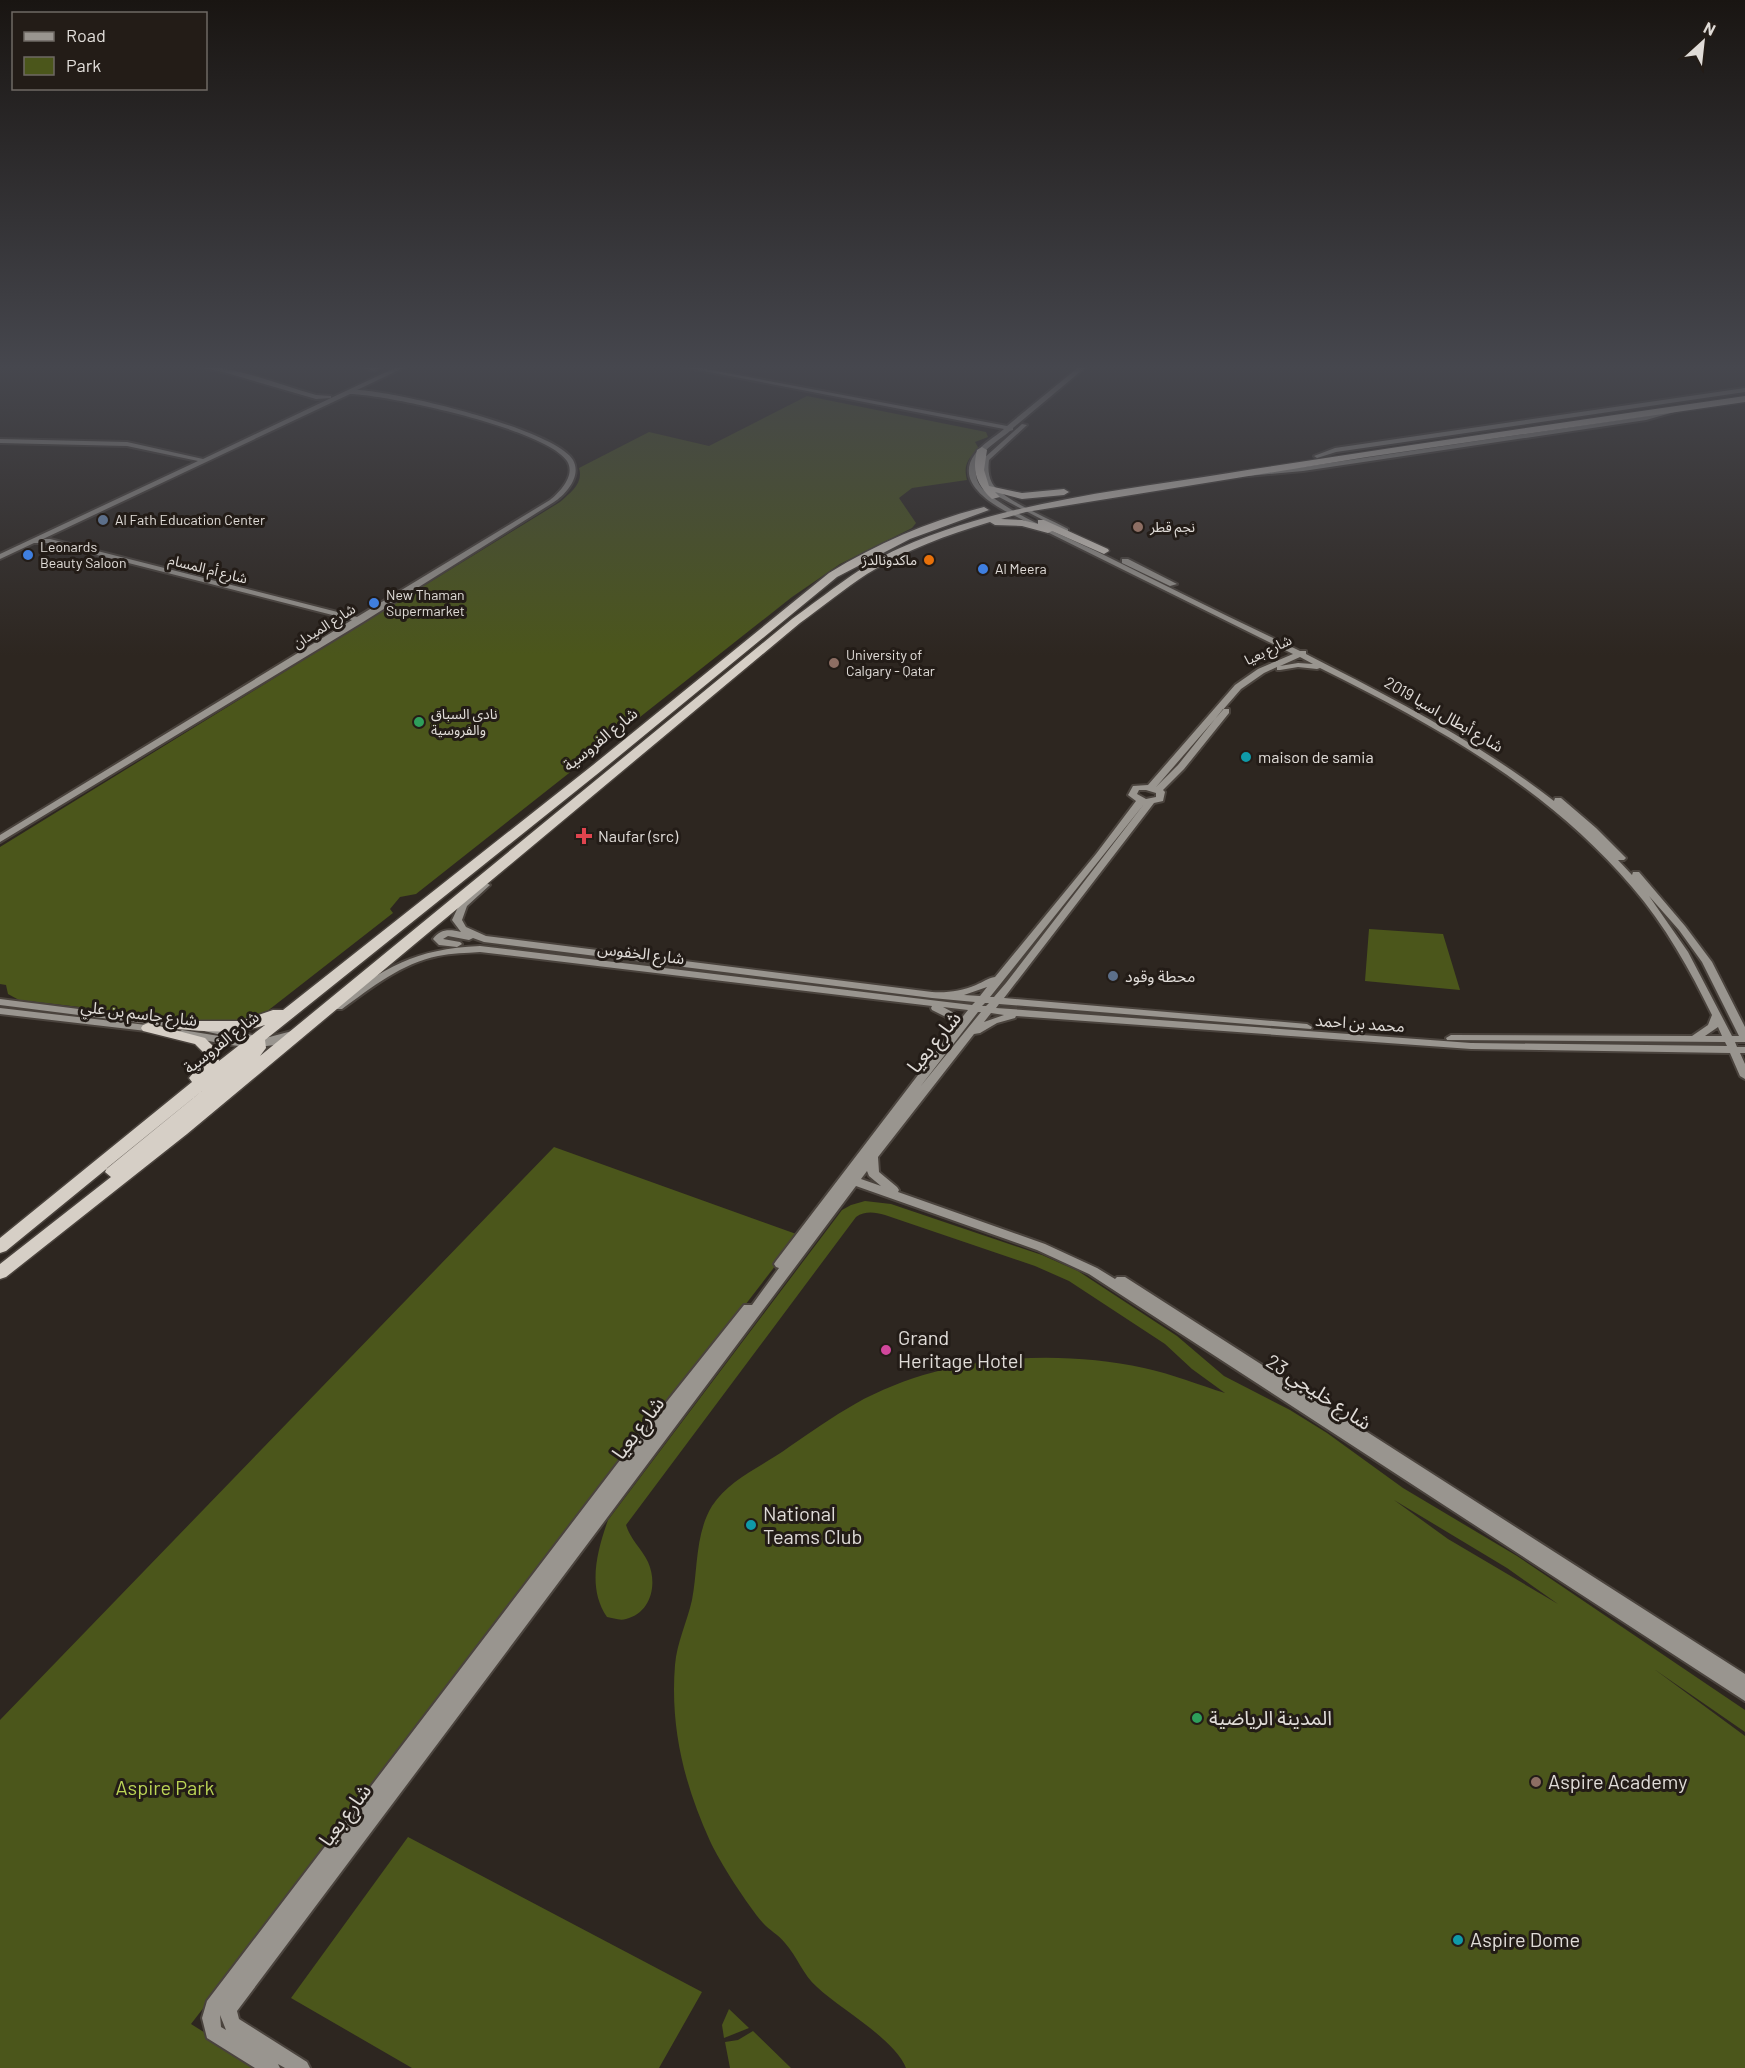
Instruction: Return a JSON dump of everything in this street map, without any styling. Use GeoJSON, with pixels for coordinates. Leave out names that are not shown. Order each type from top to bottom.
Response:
{"type":"FeatureCollection","features":[{"type":"Feature","properties":{"kind":"highway"},"geometry":{"type":"LineString","coordinates":[[980,463],[978,467],[983,485],[1012,508],[1104,551]]}},
{"type":"Feature","properties":{"kind":"highway","name":"شارع الفروسية"},"geometry":{"type":"LineString","coordinates":[[0,1273],[149,1156],[796,621],[879,563],[945,533],[1012,508],[1105,487],[1275,463]]}},
{"type":"Feature","properties":{"kind":"highway","name":"شارع الفروسية"},"geometry":{"type":"LineString","coordinates":[[0,1247],[248,1041],[442,891],[833,575],[872,552],[955,518],[1241,474],[1301,463]]}},
{"type":"Feature","properties":{"kind":"highway"},"geometry":{"type":"LineString","coordinates":[[835,592],[842,581],[859,569],[901,546],[949,526],[1012,508],[1187,476]]}},
{"type":"Feature","properties":{"kind":"highway"},"geometry":{"type":"LineString","coordinates":[[992,488],[1011,494],[1029,496],[1105,487]]}},
{"type":"Feature","properties":{"kind":"highway"},"geometry":{"type":"LineString","coordinates":[[955,518],[979,504],[978,490]]}},
{"type":"Feature","properties":{"kind":"highway"},"geometry":{"type":"LineString","coordinates":[[879,563],[987,523],[1017,523],[1052,528],[1049,516],[1051,511],[1085,498]]}},
{"type":"Feature","properties":{"kind":"highway"},"geometry":{"type":"LineString","coordinates":[[742,677],[744,670],[783,636],[796,621]]}},
{"type":"Feature","properties":{"kind":"highway"},"geometry":{"type":"LineString","coordinates":[[313,1021],[303,1019],[303,1015],[384,947],[442,891]]}},
{"type":"Feature","properties":{"kind":"highway"},"geometry":{"type":"LineString","coordinates":[[176,1024],[227,1028],[249,1026],[266,1020],[331,978]]}},
{"type":"Feature","properties":{"kind":"highway"},"geometry":{"type":"LineString","coordinates":[[143,1130],[204,1071],[212,1057],[210,1049],[200,1041],[148,1028]]}},
{"type":"Feature","properties":{"kind":"highway"},"geometry":{"type":"LineString","coordinates":[[41,1240],[109,1175],[253,1056],[248,1041]]}},
{"type":"Feature","properties":{"kind":"highway"},"geometry":{"type":"LineString","coordinates":[[199,1130],[202,1122],[246,1075]]}},
{"type":"Feature","properties":{"kind":"main road"},"geometry":{"type":"LineString","coordinates":[[0,555],[182,463]]}},
{"type":"Feature","properties":{"kind":"main road"},"geometry":{"type":"LineString","coordinates":[[50,537],[195,463]]}},
{"type":"Feature","properties":{"kind":"main road","name":"شارع الميدان"},"geometry":{"type":"LineString","coordinates":[[0,838],[360,620],[556,498],[569,483],[572,468],[570,463]]}},
{"type":"Feature","properties":{"kind":"main road"},"geometry":{"type":"LineString","coordinates":[[973,463],[971,470],[972,479],[978,490],[1012,508]]}},
{"type":"Feature","properties":{"kind":"main road"},"geometry":{"type":"LineString","coordinates":[[984,463],[985,475],[992,488],[1012,508]]}},
{"type":"Feature","properties":{"kind":"main road","name":"شارع الفروسية"},"geometry":{"type":"LineString","coordinates":[[1241,474],[1280,473],[1348,463]]}},
{"type":"Feature","properties":{"kind":"main road","name":"شارع أبطال اسيا 2019"},"geometry":{"type":"LineString","coordinates":[[1012,508],[1271,640],[1450,727],[1510,765],[1568,808],[1609,846],[1670,914],[1707,962],[1729,1005],[1740,1043],[1745,1076]]}},
{"type":"Feature","properties":{"kind":"main road","name":"شارع أبطال اسيا 2019"},"geometry":{"type":"LineString","coordinates":[[1012,508],[1104,551],[1386,697],[1481,752],[1557,808],[1607,854],[1635,884],[1659,915],[1717,1014],[1740,1043]]}},
{"type":"Feature","properties":{"kind":"main road","name":"شارع أم المسام"},"geometry":{"type":"LineString","coordinates":[[0,555],[50,537],[360,620]]}},
{"type":"Feature","properties":{"kind":"main road"},"geometry":{"type":"LineString","coordinates":[[1271,640],[1283,653],[1284,657],[1280,666],[1298,665],[1319,668],[1386,697]]}},
{"type":"Feature","properties":{"kind":"main road","name":"شارع بعيا"},"geometry":{"type":"LineString","coordinates":[[1155,789],[1172,777],[1243,692],[1280,666],[1305,655]]}},
{"type":"Feature","properties":{"kind":"main road"},"geometry":{"type":"LineString","coordinates":[[1140,787],[1155,789],[1162,794],[1160,799],[1145,801],[1132,795],[1134,790],[1140,787]]}},
{"type":"Feature","properties":{"kind":"main road","name":"شارع بعيا"},"geometry":{"type":"LineString","coordinates":[[751,1310],[851,1177],[958,1028],[1145,801]]}},
{"type":"Feature","properties":{"kind":"main road","name":"شارع بعيا"},"geometry":{"type":"LineString","coordinates":[[271,2068],[213,2032],[211,2018],[213,2007],[394,1777],[702,1373],[844,1194],[851,1177],[872,1157],[963,1040],[1010,985],[1145,801]]}},
{"type":"Feature","properties":{"kind":"main road","name":"شارع الخفوس"},"geometry":{"type":"LineString","coordinates":[[515,855],[463,905],[458,914],[462,929],[484,939],[932,995],[977,1005]]}},
{"type":"Feature","properties":{"kind":"main road"},"geometry":{"type":"LineString","coordinates":[[484,939],[448,933],[442,933],[438,939],[440,943],[446,944],[473,945],[522,952]]}},
{"type":"Feature","properties":{"kind":"main road","name":"شارع الخفوس"},"geometry":{"type":"LineString","coordinates":[[313,1021],[335,1009],[387,972],[417,957],[468,949],[522,952],[918,1002],[977,1005]]}},
{"type":"Feature","properties":{"kind":"main road"},"geometry":{"type":"LineString","coordinates":[[1602,1048],[1617,1044],[1740,1043],[1712,992],[1694,972]]}},
{"type":"Feature","properties":{"kind":"main road"},"geometry":{"type":"LineString","coordinates":[[932,995],[969,991],[985,986],[1003,973]]}},
{"type":"Feature","properties":{"kind":"main road"},"geometry":{"type":"LineString","coordinates":[[1010,985],[1015,995],[1036,1005]]}},
{"type":"Feature","properties":{"kind":"main road","name":"شارع جاسم بن علي"},"geometry":{"type":"LineString","coordinates":[[0,1002],[176,1024],[248,1041]]}},
{"type":"Feature","properties":{"kind":"main road"},"geometry":{"type":"LineString","coordinates":[[918,1002],[948,1013],[956,1020],[958,1028]]}},
{"type":"Feature","properties":{"kind":"main road","name":"محمد بن احمد"},"geometry":{"type":"LineString","coordinates":[[977,1005],[1036,1005],[1423,1037],[1691,1038],[1740,1043]]}},
{"type":"Feature","properties":{"kind":"main road"},"geometry":{"type":"LineString","coordinates":[[1729,1005],[1745,1020]]}},
{"type":"Feature","properties":{"kind":"main road","name":"محمد بن احمد"},"geometry":{"type":"LineString","coordinates":[[992,1006],[1024,1014],[1462,1046],[1686,1049],[1740,1043]]}},
{"type":"Feature","properties":{"kind":"main road","name":"شارع جاسم بن علي"},"geometry":{"type":"LineString","coordinates":[[0,1011],[248,1041],[287,1037],[313,1021]]}},
{"type":"Feature","properties":{"kind":"main road"},"geometry":{"type":"LineString","coordinates":[[963,1040],[993,1021],[1024,1014]]}},
{"type":"Feature","properties":{"kind":"main road"},"geometry":{"type":"LineString","coordinates":[[1691,1038],[1710,1030],[1717,1014]]}},
{"type":"Feature","properties":{"kind":"main road"},"geometry":{"type":"LineString","coordinates":[[1686,1049],[1724,1057],[1737,1065],[1745,1076]]}},
{"type":"Feature","properties":{"kind":"main road"},"geometry":{"type":"LineString","coordinates":[[872,1157],[873,1173],[889,1191]]}},
{"type":"Feature","properties":{"kind":"main road","name":"شارع خليجي 23"},"geometry":{"type":"LineString","coordinates":[[851,1177],[1068,1252],[1132,1287],[1745,1682]]}},
{"type":"Feature","properties":{"kind":"main road"},"geometry":{"type":"LineString","coordinates":[[844,1194],[856,1189],[889,1191]]}},
{"type":"Feature","properties":{"kind":"main road","name":"شارع خليجي 23"},"geometry":{"type":"LineString","coordinates":[[978,1221],[1068,1259],[1127,1292],[1745,1694]]}},
{"type":"Feature","properties":{"kind":"main road","name":"شارع بعيا"},"geometry":{"type":"LineString","coordinates":[[301,2068],[233,2025],[228,2009],[394,1777]]}},
{"type":"Feature","properties":{"kind":"green space","name":"نادي السباق والفروسية"},"geometry":{"type":"Polygon","coordinates":[[[590,463],[967,463],[967,480],[912,488],[899,498],[916,523],[912,528],[840,564],[792,597],[416,894],[400,897],[390,909],[393,913],[261,1016],[236,1025],[19,1000],[8,994],[6,985],[0,984],[0,847],[560,502],[578,483],[579,468],[590,463]]]}},
{"type":"Feature","properties":{"kind":"green space"},"geometry":{"type":"Polygon","coordinates":[[[1369,929],[1443,934],[1460,990],[1365,981],[1369,929]]]}},
{"type":"Feature","properties":{"kind":"green space","name":"Aspire Park"},"geometry":{"type":"Polygon","coordinates":[[[554,1147],[799,1235],[191,2024],[261,2068],[0,2068],[0,1720],[554,1147]]]}},
{"type":"Feature","properties":{"kind":"green space","name":"المدينة الرياضية"},"geometry":{"type":"Polygon","coordinates":[[[865,1201],[891,1204],[1042,1255],[1078,1271],[1177,1336],[1224,1376],[1290,1410],[1327,1433],[1403,1488],[1517,1556],[1745,1710],[1745,1732],[1654,1669],[1745,1736],[1745,2068],[906,2068],[891,2046],[879,2035],[817,1987],[780,1937],[765,1926],[720,1860],[701,1820],[681,1755],[675,1711],[675,1665],[692,1600],[700,1540],[712,1506],[719,1496],[738,1480],[855,1404],[923,1375],[959,1366],[996,1360],[1071,1358],[1154,1370],[1225,1393],[1192,1369],[1165,1344],[1069,1281],[1035,1266],[885,1215],[863,1214],[856,1217],[626,1525],[648,1562],[652,1588],[647,1604],[635,1616],[621,1620],[607,1617],[597,1594],[596,1569],[600,1544],[608,1520],[842,1210],[865,1201]],[[1394,1500],[1448,1539],[1558,1604],[1507,1568],[1394,1500]]]}},
{"type":"Feature","properties":{"kind":"green space"},"geometry":{"type":"Polygon","coordinates":[[[408,1837],[702,1992],[659,2068],[412,2068],[291,1998],[408,1837]]]}},
{"type":"Feature","properties":{"kind":"green space"},"geometry":{"type":"Polygon","coordinates":[[[729,2009],[749,2028],[724,2038],[722,2025],[729,2009]]]}},
{"type":"Feature","properties":{"kind":"green space"},"geometry":{"type":"Polygon","coordinates":[[[753,2031],[791,2068],[730,2068],[725,2042],[738,2040],[753,2031]]]}},
{"type":"Feature","properties":{"kind":"place","name":"Al Fath Education Center"},"geometry":{"type":"Point","coordinates":[103,520]}},
{"type":"Feature","properties":{"kind":"place","name":"نجم قطر"},"geometry":{"type":"Point","coordinates":[1138,527]}},
{"type":"Feature","properties":{"kind":"place","name":"Leonards Beauty Saloon"},"geometry":{"type":"Point","coordinates":[28,555]}},
{"type":"Feature","properties":{"kind":"place","name":"ماكدونالدز"},"geometry":{"type":"Point","coordinates":[929,560]}},
{"type":"Feature","properties":{"kind":"place","name":"Al Meera"},"geometry":{"type":"Point","coordinates":[983,569]}},
{"type":"Feature","properties":{"kind":"place","name":"New Thaman Supermarket"},"geometry":{"type":"Point","coordinates":[374,603]}},
{"type":"Feature","properties":{"kind":"place","name":"University of Calgary - Qatar"},"geometry":{"type":"Point","coordinates":[834,663]}},
{"type":"Feature","properties":{"kind":"place","name":"نادي السباق والفروسية"},"geometry":{"type":"Point","coordinates":[419,722]}},
{"type":"Feature","properties":{"kind":"place","name":"maison de samia"},"geometry":{"type":"Point","coordinates":[1246,757]}},
{"type":"Feature","properties":{"kind":"place","name":"Naufar (src)"},"geometry":{"type":"Point","coordinates":[584,836]}},
{"type":"Feature","properties":{"kind":"place","name":"محطة وقود"},"geometry":{"type":"Point","coordinates":[1113,976]}},
{"type":"Feature","properties":{"kind":"place","name":"Grand Heritage Hotel"},"geometry":{"type":"Point","coordinates":[886,1350]}},
{"type":"Feature","properties":{"kind":"place","name":"National Teams Club"},"geometry":{"type":"Point","coordinates":[751,1525]}},
{"type":"Feature","properties":{"kind":"place","name":"المدينة الرياضية"},"geometry":{"type":"Point","coordinates":[1197,1718]}},
{"type":"Feature","properties":{"kind":"place","name":"Aspire Academy"},"geometry":{"type":"Point","coordinates":[1536,1782]}},
{"type":"Feature","properties":{"kind":"place","name":"Aspire Dome"},"geometry":{"type":"Point","coordinates":[1458,1940]}}]}
